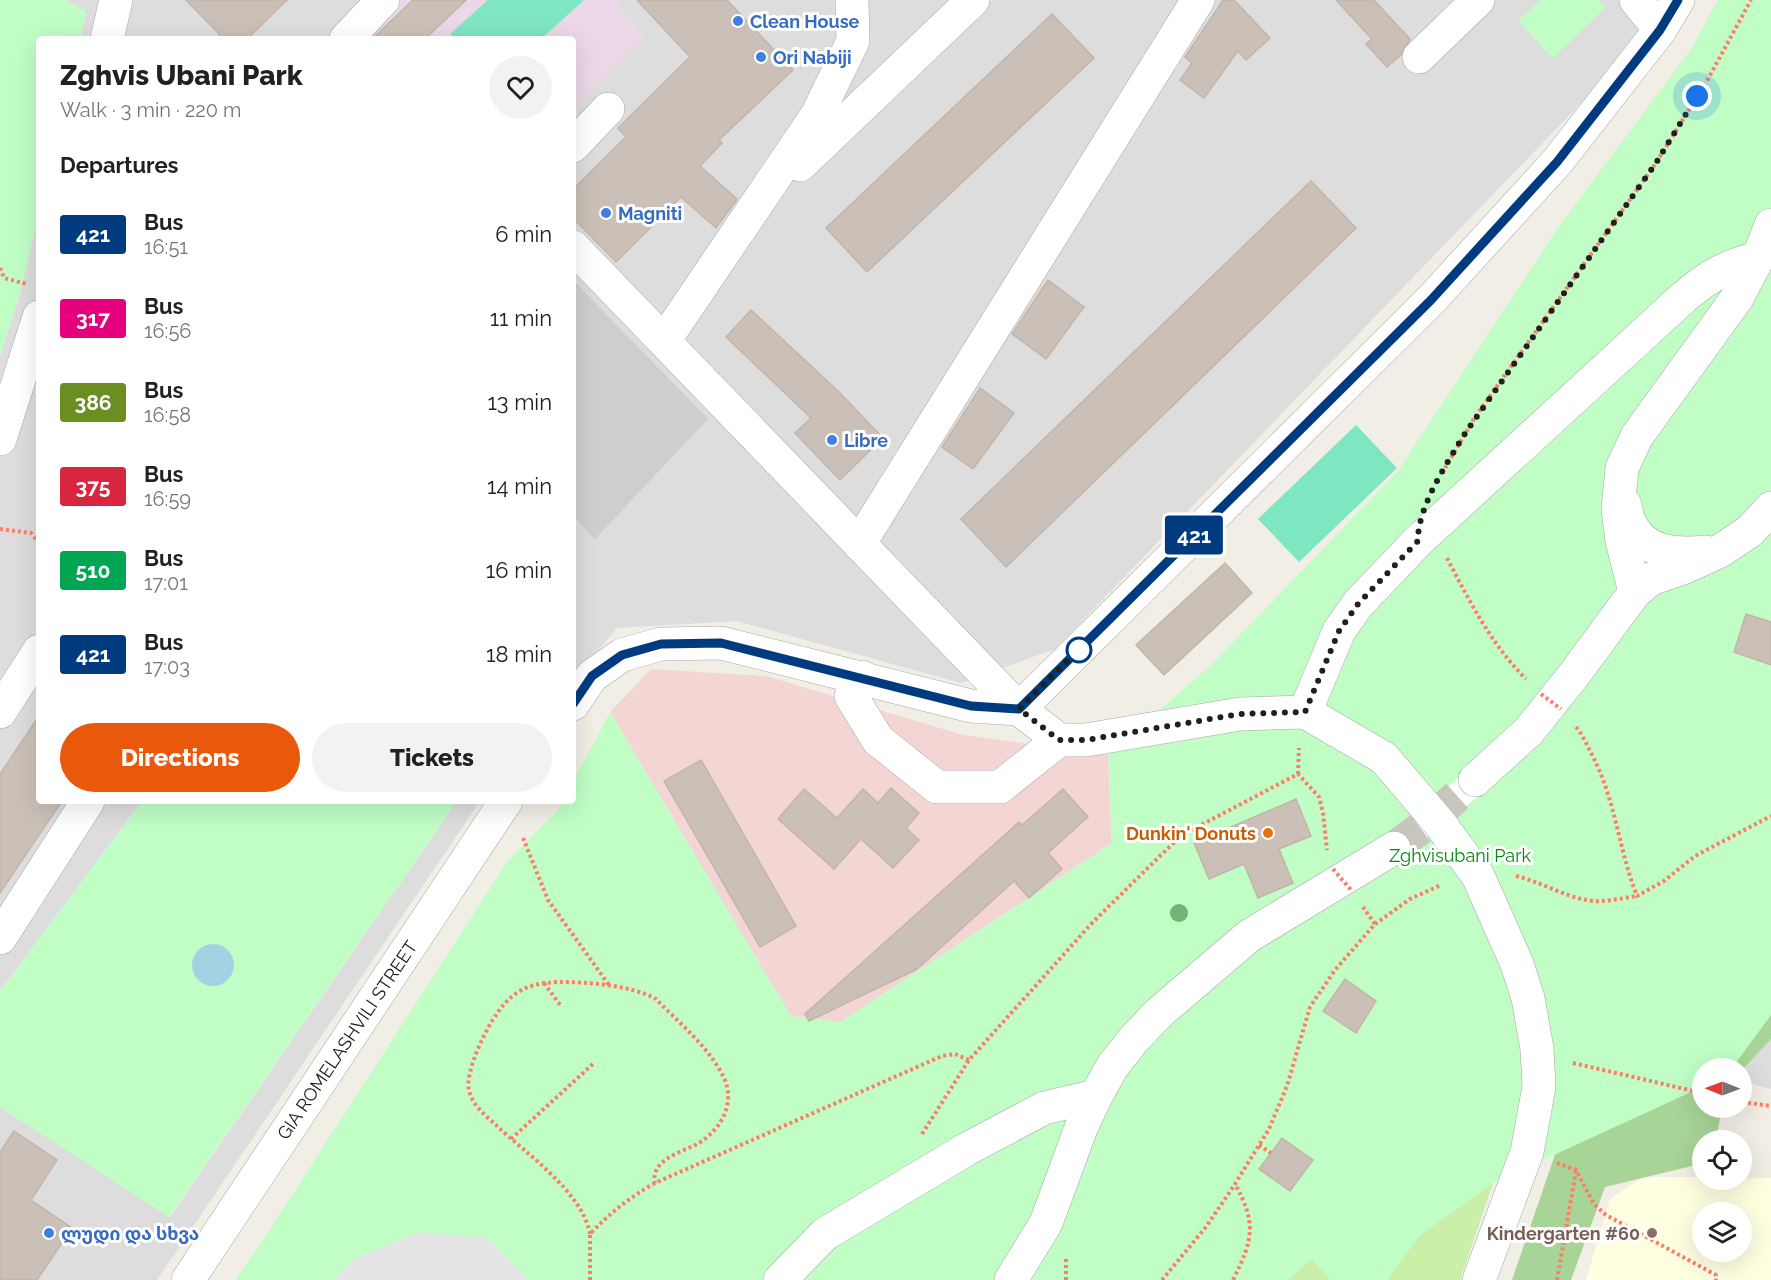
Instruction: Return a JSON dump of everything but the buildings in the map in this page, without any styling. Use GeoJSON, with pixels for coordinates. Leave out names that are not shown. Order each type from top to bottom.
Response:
{"type":"FeatureCollection","features":[{"type":"Feature","properties":{"kind":"street"},"geometry":{"type":"LineString","coordinates":[[108,36],[117,0]]}},
{"type":"Feature","properties":{"kind":"street"},"geometry":{"type":"LineString","coordinates":[[348,36],[384,0]]}},
{"type":"Feature","properties":{"kind":"street"},"geometry":{"type":"LineString","coordinates":[[664,341],[817,115],[853,41],[852,0]]}},
{"type":"Feature","properties":{"kind":"street"},"geometry":{"type":"LineString","coordinates":[[755,207],[973,0]]}},
{"type":"Feature","properties":{"kind":"street"},"geometry":{"type":"LineString","coordinates":[[859,544],[1198,0]]}},
{"type":"Feature","properties":{"kind":"street"},"geometry":{"type":"LineString","coordinates":[[1419,57],[1478,0]]}},
{"type":"Feature","properties":{"kind":"street"},"geometry":{"type":"LineString","coordinates":[[1636,0],[1660,30]]}},
{"type":"Feature","properties":{"kind":"street"},"geometry":{"type":"LineString","coordinates":[[576,695],[582,676],[622,655],[661,644],[721,643],[971,706],[1019,709],[1431,300],[1557,162],[1660,30],[1678,0]]}},
{"type":"Feature","properties":{"kind":"street"},"geometry":{"type":"LineString","coordinates":[[576,143],[608,109]]}},
{"type":"Feature","properties":{"kind":"street"},"geometry":{"type":"LineString","coordinates":[[1635,592],[1622,541],[1618,509],[1622,468],[1637,436],[1737,298],[1758,258],[1771,225]]}},
{"type":"Feature","properties":{"kind":"street"},"geometry":{"type":"LineString","coordinates":[[576,250],[1019,709],[1059,740],[1086,740],[1240,714],[1302,727],[1384,758],[1433,815],[1478,876],[1517,964],[1528,998],[1537,1049],[1539,1087],[1527,1152],[1479,1280]]}},
{"type":"Feature","properties":{"kind":"street"},"geometry":{"type":"LineString","coordinates":[[1302,727],[1339,631],[1358,604],[1433,528],[1684,297],[1708,277],[1732,265],[1758,258]]}},
{"type":"Feature","properties":{"kind":"street"},"geometry":{"type":"LineString","coordinates":[[0,439],[36,326]]}},
{"type":"Feature","properties":{"kind":"street"},"geometry":{"type":"LineString","coordinates":[[1619,485],[1630,524],[1644,543],[1662,551],[1687,554],[1720,551]]}},
{"type":"Feature","properties":{"kind":"street"},"geometry":{"type":"LineString","coordinates":[[1475,780],[1529,731],[1635,592],[1651,579],[1683,568],[1720,551],[1750,531],[1771,508]]}},
{"type":"Feature","properties":{"kind":"street"},"geometry":{"type":"LineString","coordinates":[[0,712],[36,656]]}},
{"type":"Feature","properties":{"kind":"street"},"geometry":{"type":"LineString","coordinates":[[862,677],[850,696],[878,740],[937,787],[1000,787],[1059,740]]}},
{"type":"Feature","properties":{"kind":"street"},"geometry":{"type":"LineString","coordinates":[[0,938],[86,804]]}},
{"type":"Feature","properties":{"kind":"street","name":"GIA ROMELASHVILI STREET"},"geometry":{"type":"LineString","coordinates":[[188,1280],[504,804]]}},
{"type":"Feature","properties":{"kind":"street"},"geometry":{"type":"LineString","coordinates":[[1011,1280],[1046,1222],[1081,1128],[1096,1096],[1112,1067],[1134,1039],[1160,1012],[1250,936],[1394,848]]}},
{"type":"Feature","properties":{"kind":"street"},"geometry":{"type":"LineString","coordinates":[[780,1280],[825,1234],[967,1149],[1044,1108],[1096,1096]]}},
{"type":"Feature","properties":{"kind":"path"},"geometry":{"type":"LineString","coordinates":[[1440,477],[1475,417],[1656,163],[1708,79],[1751,0]]}},
{"type":"Feature","properties":{"kind":"path"},"geometry":{"type":"LineString","coordinates":[[0,268],[4,278],[30,285]]}},
{"type":"Feature","properties":{"kind":"path"},"geometry":{"type":"LineString","coordinates":[[1433,528],[1486,632],[1527,680]]}},
{"type":"Feature","properties":{"kind":"path"},"geometry":{"type":"LineString","coordinates":[[0,529],[31,533],[36,539]]}},
{"type":"Feature","properties":{"kind":"path"},"geometry":{"type":"LineString","coordinates":[[1534,687],[1567,716]]}},
{"type":"Feature","properties":{"kind":"path"},"geometry":{"type":"LineString","coordinates":[[1573,723],[1596,761],[1608,792],[1636,896]]}},
{"type":"Feature","properties":{"kind":"path"},"geometry":{"type":"LineString","coordinates":[[1302,727],[1298,774],[1318,797],[1323,813],[1328,858]]}},
{"type":"Feature","properties":{"kind":"path"},"geometry":{"type":"LineString","coordinates":[[911,1183],[911,1153],[969,1060],[1092,923],[1182,835],[1298,774]]}},
{"type":"Feature","properties":{"kind":"path"},"geometry":{"type":"LineString","coordinates":[[1509,874],[1594,901],[1636,896],[1664,881],[1695,856],[1771,816]]}},
{"type":"Feature","properties":{"kind":"path"},"geometry":{"type":"LineString","coordinates":[[520,832],[548,900],[610,986]]}},
{"type":"Feature","properties":{"kind":"path"},"geometry":{"type":"LineString","coordinates":[[1333,868],[1375,924]]}},
{"type":"Feature","properties":{"kind":"path"},"geometry":{"type":"LineString","coordinates":[[1162,1280],[1206,1227],[1269,1129],[1287,1086],[1310,1007],[1335,970],[1375,924],[1410,898],[1447,883]]}},
{"type":"Feature","properties":{"kind":"path"},"geometry":{"type":"LineString","coordinates":[[590,1280],[590,1234],[583,1213],[549,1171],[477,1107],[468,1088],[468,1078],[486,1031],[510,997],[526,986],[543,982],[610,986],[645,993],[656,999],[712,1056],[729,1090],[726,1113],[708,1136],[668,1158],[657,1167],[654,1176],[656,1183]]}},
{"type":"Feature","properties":{"kind":"path"},"geometry":{"type":"LineString","coordinates":[[543,982],[561,1006]]}},
{"type":"Feature","properties":{"kind":"path"},"geometry":{"type":"LineString","coordinates":[[590,1234],[609,1214],[632,1196],[656,1183],[942,1056],[956,1054],[969,1060]]}},
{"type":"Feature","properties":{"kind":"path"},"geometry":{"type":"LineString","coordinates":[[1563,1061],[1692,1091]]}},
{"type":"Feature","properties":{"kind":"path"},"geometry":{"type":"LineString","coordinates":[[511,1139],[594,1063]]}},
{"type":"Feature","properties":{"kind":"path"},"geometry":{"type":"LineString","coordinates":[[1752,1103],[1771,1106]]}},
{"type":"Feature","properties":{"kind":"path"},"geometry":{"type":"LineString","coordinates":[[1259,1145],[1271,1153]]}},
{"type":"Feature","properties":{"kind":"path"},"geometry":{"type":"LineString","coordinates":[[1551,1161],[1576,1170],[1594,1204],[1606,1215],[1716,1275],[1716,1280]]}},
{"type":"Feature","properties":{"kind":"path"},"geometry":{"type":"LineString","coordinates":[[1557,1280],[1576,1170]]}},
{"type":"Feature","properties":{"kind":"path"},"geometry":{"type":"LineString","coordinates":[[1233,1280],[1249,1239],[1251,1223],[1246,1205],[1235,1184]]}},
{"type":"Feature","properties":{"kind":"shaded area"},"geometry":{"type":"Polygon","coordinates":[[[65,0],[401,0],[364,36],[81,36],[86,12],[65,0]]]}},
{"type":"Feature","properties":{"kind":"shaded area"},"geometry":{"type":"Polygon","coordinates":[[[401,0],[620,0],[615,5],[645,37],[576,105],[576,36],[364,36],[401,0]]]}},
{"type":"Feature","properties":{"kind":"shaded area"},"geometry":{"type":"Polygon","coordinates":[[[620,0],[1663,0],[1635,47],[1055,649],[961,683],[737,621],[617,628],[576,676],[576,519],[595,538],[707,419],[576,283],[576,105],[645,37],[615,4],[620,0]]]}},
{"type":"Feature","properties":{"kind":"shaded area"},"geometry":{"type":"Polygon","coordinates":[[[36,225],[36,804],[140,804],[0,991],[0,355],[20,293],[36,225]]]}},
{"type":"Feature","properties":{"kind":"shaded area"},"geometry":{"type":"Polygon","coordinates":[[[576,283],[708,419],[595,539],[576,519],[576,283]]]}},
{"type":"Feature","properties":{"kind":"shaded area"},"geometry":{"type":"Polygon","coordinates":[[[651,669],[766,676],[963,735],[1108,755],[1112,843],[840,1023],[790,1016],[610,712],[651,669]]]}},
{"type":"Feature","properties":{"kind":"shaded area"},"geometry":{"type":"Polygon","coordinates":[[[455,804],[478,804],[157,1280],[0,1280],[0,1107],[170,1217],[455,804]]]}},
{"type":"Feature","properties":{"kind":"shaded area"},"geometry":{"type":"Polygon","coordinates":[[[1771,1015],[1771,1089],[1752,1084],[1752,1058],[1739,1058],[1771,1015]]]}},
{"type":"Feature","properties":{"kind":"shaded area","name":"Kindergarten #60"},"geometry":{"type":"Polygon","coordinates":[[[1643,1177],[1692,1177],[1692,1190],[1752,1190],[1752,1178],[1771,1178],[1771,1280],[1586,1280],[1610,1199],[1643,1177]]]}},
{"type":"Feature","properties":{"kind":"shaded area"},"geometry":{"type":"Polygon","coordinates":[[[419,1232],[488,1238],[529,1280],[333,1280],[354,1259],[419,1232]]]}},
{"type":"Feature","properties":{"kind":"green space"},"geometry":{"type":"Polygon","coordinates":[[[0,0],[65,0],[86,12],[81,36],[36,36],[36,225],[20,293],[0,355],[0,0]]]}},
{"type":"Feature","properties":{"kind":"green space"},"geometry":{"type":"Polygon","coordinates":[[[488,0],[584,0],[544,36],[452,36],[450,34],[488,0]]]}},
{"type":"Feature","properties":{"kind":"green space"},"geometry":{"type":"Polygon","coordinates":[[[1541,0],[1599,0],[1606,7],[1553,58],[1518,21],[1541,0]]]}},
{"type":"Feature","properties":{"kind":"green space","name":"Zghvisubani Park"},"geometry":{"type":"Polygon","coordinates":[[[1718,0],[1771,0],[1771,1015],[1739,1058],[1692,1058],[1692,1092],[1493,1183],[1420,1235],[1387,1280],[1330,1280],[1312,1258],[1288,1280],[235,1280],[507,862],[562,804],[576,804],[576,776],[610,712],[791,1016],[840,1022],[1112,843],[1108,755],[1210,666],[1398,471],[1557,229],[1691,49],[1718,0]]]}},
{"type":"Feature","properties":{"kind":"green space"},"geometry":{"type":"Polygon","coordinates":[[[1356,425],[1397,468],[1299,562],[1258,519],[1356,425]]]}},
{"type":"Feature","properties":{"kind":"green space"},"geometry":{"type":"Polygon","coordinates":[[[140,804],[455,804],[169,1217],[0,1107],[0,991],[140,804]]]}},
{"type":"Feature","properties":{"kind":"green space"},"geometry":{"type":"Polygon","coordinates":[[[1771,942],[1771,1039],[1752,1059],[1692,1058],[1692,1118],[1720,1118],[1718,1130],[1692,1130],[1692,1166],[1605,1187],[1571,1280],[1512,1280],[1574,1099],[1771,942]]]}},
{"type":"Feature","properties":{"kind":"green space"},"geometry":{"type":"Polygon","coordinates":[[[1493,1183],[1460,1280],[1387,1280],[1420,1235],[1493,1183]]]}},
{"type":"Feature","properties":{"kind":"green space"},"geometry":{"type":"Polygon","coordinates":[[[1312,1258],[1330,1280],[1288,1280],[1312,1258]]]}},
{"type":"Feature","properties":{"kind":"water"},"geometry":{"type":"Polygon","coordinates":[[[213,944],[228,950],[234,965],[228,980],[213,986],[198,980],[192,965],[198,950],[213,944]]]}},
{"type":"Feature","properties":{"kind":"pier"},"geometry":{"type":"Polygon","coordinates":[[[1467,771],[1485,791],[1401,858],[1386,837],[1467,771]]]}},
{"type":"Feature","properties":{"kind":"tunnel"},"geometry":{"type":"LineString","coordinates":[[1394,848],[1425,825],[1475,780]]}},
{"type":"Feature","properties":{"kind":"bus line","name":"421"},"geometry":{"type":"LineString","coordinates":[[576,700],[592,676],[622,655],[661,644],[721,643],[971,706],[1019,709],[1431,300],[1557,162],[1660,30],[1678,0]]}},
{"type":"Feature","properties":{"kind":"place","name":"Clean House"},"geometry":{"type":"Point","coordinates":[738,21]}},
{"type":"Feature","properties":{"kind":"place","name":"Ori Nabiji"},"geometry":{"type":"Point","coordinates":[761,57]}},
{"type":"Feature","properties":{"kind":"place","name":"Magniti"},"geometry":{"type":"Point","coordinates":[606,213]}},
{"type":"Feature","properties":{"kind":"place","name":"Libre"},"geometry":{"type":"Point","coordinates":[832,440]}},
{"type":"Feature","properties":{"kind":"place","name":"Dunkin' Donuts"},"geometry":{"type":"Point","coordinates":[1268,833]}},
{"type":"Feature","properties":{"kind":"place","name":"ლუდი და სხვა"},"geometry":{"type":"Point","coordinates":[49,1233]}},
{"type":"Feature","properties":{"kind":"place","name":"Kindergarten #60"},"geometry":{"type":"Point","coordinates":[1652,1233]}},
{"type":"Feature","properties":{"kind":"route"},"geometry":{"type":"LineString","coordinates":[[1079,650],[1080,648],[1019,709],[1059,740],[1086,740],[1240,714],[1305,712],[1339,631],[1358,604],[1418,541],[1418,530],[1427,503],[1449,459],[1475,417],[1656,163],[1697,96]]}}]}
